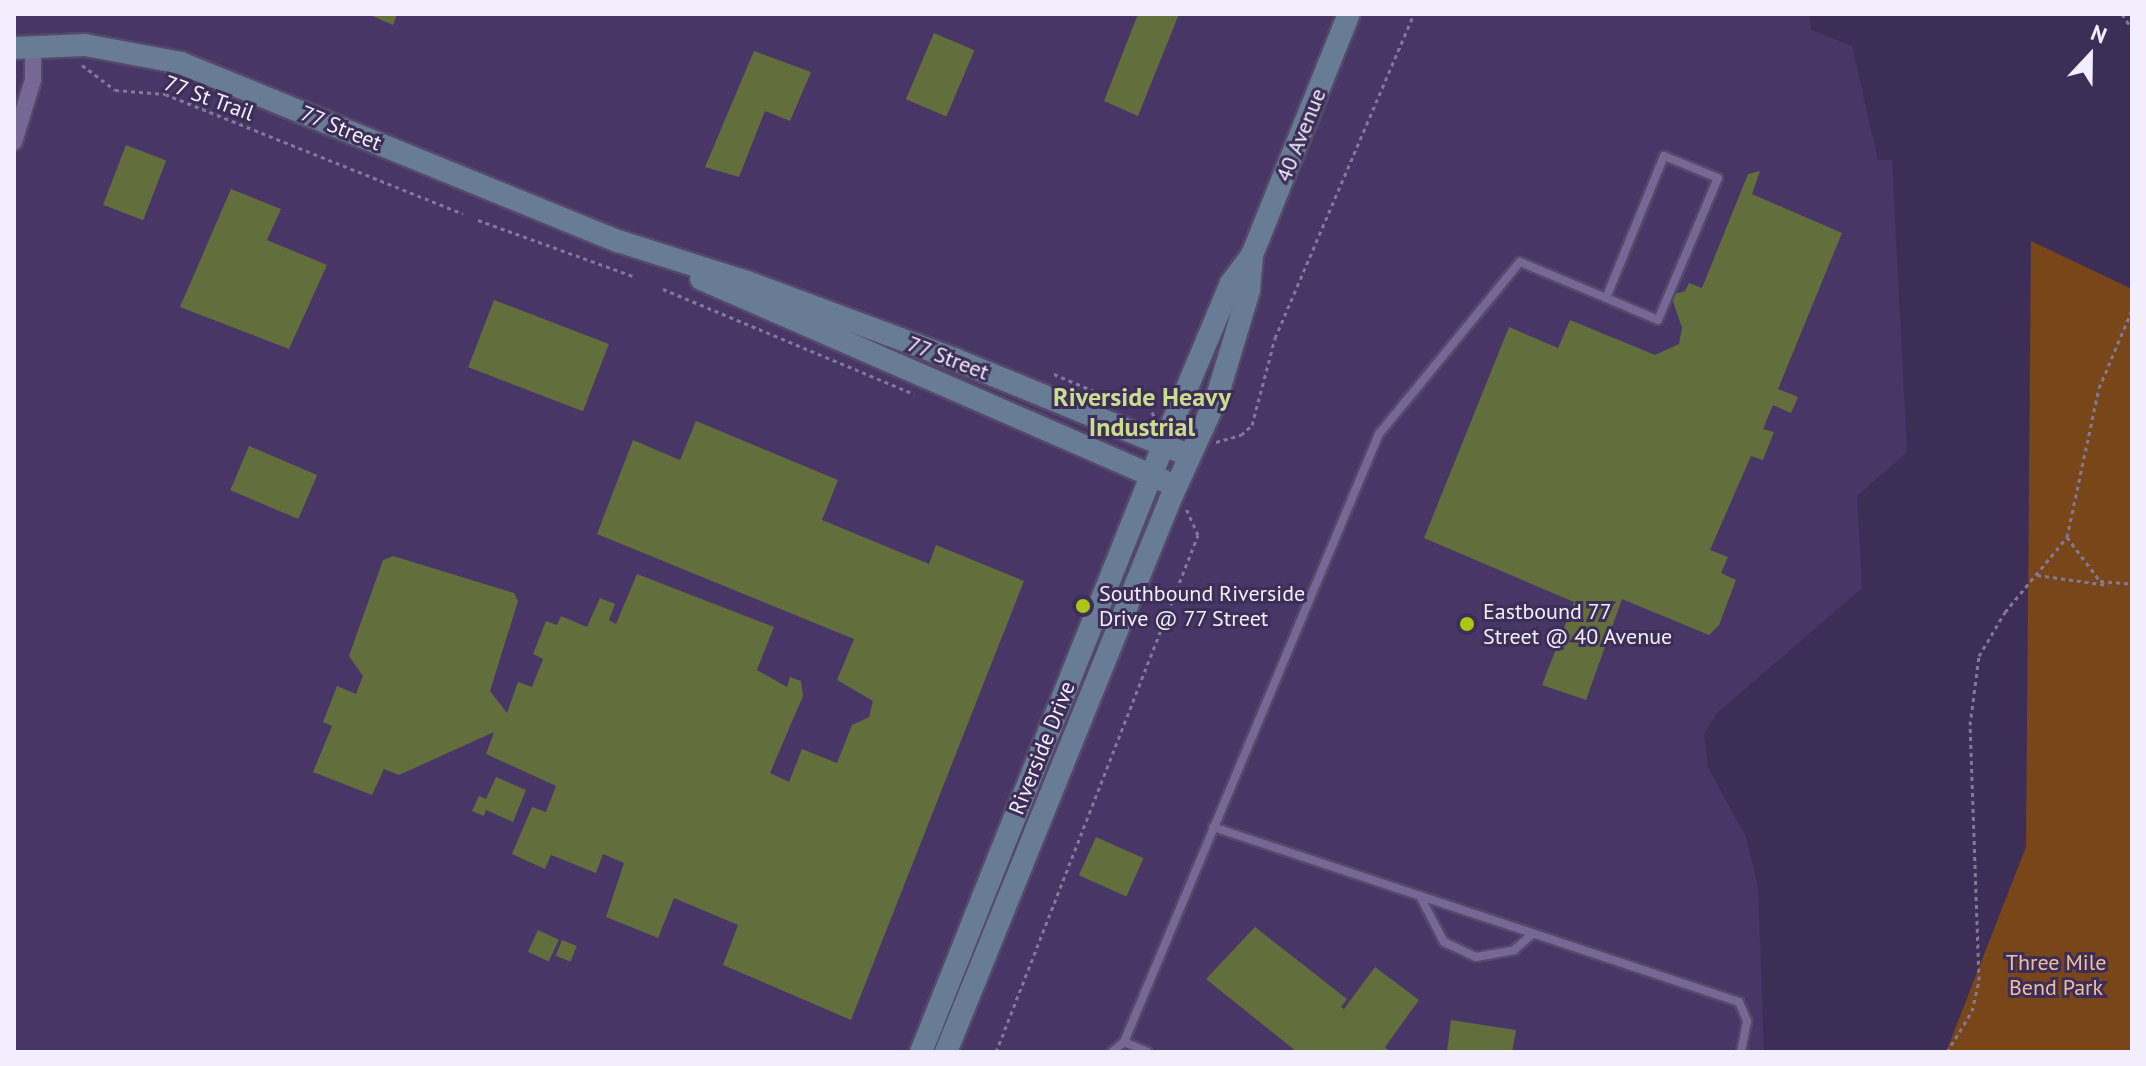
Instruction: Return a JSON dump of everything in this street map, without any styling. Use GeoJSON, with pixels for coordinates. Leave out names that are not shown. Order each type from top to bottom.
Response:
{"type":"FeatureCollection","features":[{"type":"Feature","properties":{"kind":"main road","name":"40 Avenue"},"geometry":{"type":"LineString","coordinates":[[1164,444],[1231,283],[1252,255],[1349,14]]}},
{"type":"Feature","properties":{"kind":"main road","name":"77 Street"},"geometry":{"type":"LineString","coordinates":[[23,47],[85,45],[181,63],[657,256],[761,287],[1190,456]]}},
{"type":"Feature","properties":{"kind":"main road","name":"40 Avenue"},"geometry":{"type":"LineString","coordinates":[[1180,495],[1190,456],[1217,397],[1249,290],[1252,255]]}},
{"type":"Feature","properties":{"kind":"main road","name":"77 Street"},"geometry":{"type":"LineString","coordinates":[[657,256],[747,303],[1151,475],[1180,495]]}},
{"type":"Feature","properties":{"kind":"main road","name":"Riverside Drive"},"geometry":{"type":"LineString","coordinates":[[921,1052],[1164,444]]}},
{"type":"Feature","properties":{"kind":"main road","name":"Riverside Drive"},"geometry":{"type":"LineString","coordinates":[[946,1052],[1180,495]]}},
{"type":"Feature","properties":{"kind":"street"},"geometry":{"type":"LineString","coordinates":[[14,142],[33,80],[23,47]]}},
{"type":"Feature","properties":{"kind":"lane"},"geometry":{"type":"LineString","coordinates":[[1112,1052],[1124,1042],[1379,434],[1520,262],[1658,320],[1718,178],[1664,156],[1606,298]]}},
{"type":"Feature","properties":{"kind":"lane"},"geometry":{"type":"LineString","coordinates":[[1213,827],[1422,900],[1739,1002],[1747,1021],[1741,1052]]}},
{"type":"Feature","properties":{"kind":"lane"},"geometry":{"type":"LineString","coordinates":[[1422,900],[1444,942],[1476,957],[1514,950],[1531,935]]}},
{"type":"Feature","properties":{"kind":"lane"},"geometry":{"type":"LineString","coordinates":[[1124,1042],[1147,1052]]}},
{"type":"Feature","properties":{"kind":"path"},"geometry":{"type":"LineString","coordinates":[[1213,443],[1241,435],[1252,425],[1281,323],[1414,14]]}},
{"type":"Feature","properties":{"kind":"path"},"geometry":{"type":"LineString","coordinates":[[2122,14],[2132,29]]}},
{"type":"Feature","properties":{"kind":"path","name":"77 St Trail"},"geometry":{"type":"LineString","coordinates":[[82,65],[115,90],[165,94],[463,214]]}},
{"type":"Feature","properties":{"kind":"path"},"geometry":{"type":"LineString","coordinates":[[478,220],[633,276]]}},
{"type":"Feature","properties":{"kind":"path"},"geometry":{"type":"LineString","coordinates":[[1947,1052],[1972,1011],[1979,980],[1973,682],[1986,641],[2067,537],[2102,377],[2132,310]]}},
{"type":"Feature","properties":{"kind":"path"},"geometry":{"type":"LineString","coordinates":[[1054,374],[1122,403],[1148,405],[1156,420]]}},
{"type":"Feature","properties":{"kind":"path"},"geometry":{"type":"LineString","coordinates":[[996,1052],[1198,535],[1180,495]]}},
{"type":"Feature","properties":{"kind":"path"},"geometry":{"type":"LineString","coordinates":[[2067,537],[2090,570],[2113,586]]}},
{"type":"Feature","properties":{"kind":"path"},"geometry":{"type":"LineString","coordinates":[[2037,575],[2113,586],[2132,584]]}},
{"type":"Feature","properties":{"kind":"shaded area"},"geometry":{"type":"Polygon","coordinates":[[[14,14],[1809,14],[1811,30],[1852,46],[1878,160],[1892,160],[1907,452],[1857,496],[1862,588],[1717,713],[1704,735],[1708,767],[1746,837],[1758,887],[1764,1052],[15,1052],[14,14]]]}},
{"type":"Feature","properties":{"kind":"green space","name":"Three Mile Bend Park"},"geometry":{"type":"Polygon","coordinates":[[[2031,241],[2132,289],[2132,1052],[1946,1052],[2026,847],[2031,241]]]}},
{"type":"Feature","properties":{"kind":"building"},"geometry":{"type":"Polygon","coordinates":[[[368,14],[397,14],[393,25],[368,14]]]}},
{"type":"Feature","properties":{"kind":"building"},"geometry":{"type":"Polygon","coordinates":[[[1138,14],[1179,14],[1138,116],[1104,101],[1138,14]]]}},
{"type":"Feature","properties":{"kind":"building"},"geometry":{"type":"Polygon","coordinates":[[[934,33],[975,50],[946,116],[906,99],[934,33]]]}},
{"type":"Feature","properties":{"kind":"building"},"geometry":{"type":"Polygon","coordinates":[[[754,51],[811,72],[790,121],[765,111],[739,177],[705,167],[754,51]]]}},
{"type":"Feature","properties":{"kind":"building"},"geometry":{"type":"Polygon","coordinates":[[[126,145],[166,160],[143,220],[103,205],[126,145]]]}},
{"type":"Feature","properties":{"kind":"building"},"geometry":{"type":"Polygon","coordinates":[[[1760,171],[1752,194],[1842,233],[1778,389],[1798,397],[1791,413],[1773,405],[1763,429],[1774,432],[1763,460],[1751,456],[1710,550],[1728,557],[1721,573],[1736,580],[1719,625],[1709,635],[1622,599],[1586,700],[1542,685],[1574,602],[1424,538],[1509,327],[1558,348],[1570,320],[1655,355],[1679,344],[1682,328],[1671,295],[1685,291],[1689,283],[1702,288],[1748,174],[1760,171]]]}},
{"type":"Feature","properties":{"kind":"building"},"geometry":{"type":"Polygon","coordinates":[[[231,189],[281,209],[267,240],[327,265],[289,349],[180,307],[231,189]]]}},
{"type":"Feature","properties":{"kind":"building"},"geometry":{"type":"Polygon","coordinates":[[[494,300],[609,344],[583,411],[468,367],[494,300]]]}},
{"type":"Feature","properties":{"kind":"building"},"geometry":{"type":"Polygon","coordinates":[[[696,421],[838,480],[822,520],[929,564],[936,545],[1024,581],[851,1020],[723,965],[738,925],[674,898],[658,938],[606,917],[624,863],[603,854],[596,873],[551,855],[545,869],[512,854],[532,807],[546,812],[556,786],[486,754],[494,732],[399,775],[384,769],[372,795],[313,772],[332,726],[323,722],[337,686],[356,694],[363,676],[349,656],[383,560],[393,556],[514,593],[518,601],[490,691],[507,713],[518,682],[532,687],[543,659],[533,654],[546,621],[557,625],[561,616],[587,627],[600,598],[615,604],[609,620],[616,624],[637,574],[774,627],[757,670],[787,687],[790,677],[801,681],[803,696],[770,773],[789,782],[802,749],[837,763],[852,725],[869,717],[873,701],[837,680],[854,639],[597,534],[633,440],[680,460],[696,421]]]}},
{"type":"Feature","properties":{"kind":"building"},"geometry":{"type":"Polygon","coordinates":[[[249,446],[317,475],[298,519],[230,490],[249,446]]]}},
{"type":"Feature","properties":{"kind":"building"},"geometry":{"type":"Polygon","coordinates":[[[496,777],[526,790],[513,822],[486,810],[484,816],[472,811],[479,796],[486,799],[496,777]]]}},
{"type":"Feature","properties":{"kind":"building"},"geometry":{"type":"Polygon","coordinates":[[[1096,837],[1144,858],[1126,897],[1079,875],[1096,837]]]}},
{"type":"Feature","properties":{"kind":"building"},"geometry":{"type":"Polygon","coordinates":[[[1255,927],[1347,999],[1341,1007],[1344,1009],[1375,967],[1419,1000],[1385,1047],[1390,1052],[1297,1052],[1206,979],[1255,927]]]}},
{"type":"Feature","properties":{"kind":"building"},"geometry":{"type":"Polygon","coordinates":[[[538,930],[559,940],[549,961],[528,952],[538,930]]]}},
{"type":"Feature","properties":{"kind":"building"},"geometry":{"type":"Polygon","coordinates":[[[562,940],[577,946],[570,962],[556,956],[562,940]]]}},
{"type":"Feature","properties":{"kind":"building"},"geometry":{"type":"Polygon","coordinates":[[[1451,1020],[1516,1030],[1512,1052],[1447,1052],[1451,1020]]]}},
{"type":"Feature","properties":{"kind":"place","name":"Southbound Riverside Drive @ 77 Street"},"geometry":{"type":"Point","coordinates":[1083,606]}},
{"type":"Feature","properties":{"kind":"place","name":"Eastbound 77 Street @ 40 Avenue"},"geometry":{"type":"Point","coordinates":[1467,624]}},
{"type":"Feature","properties":{"kind":"district","name":"Riverside Heavy Industrial"},"geometry":{"type":"Point","coordinates":[1142,412]}}]}
